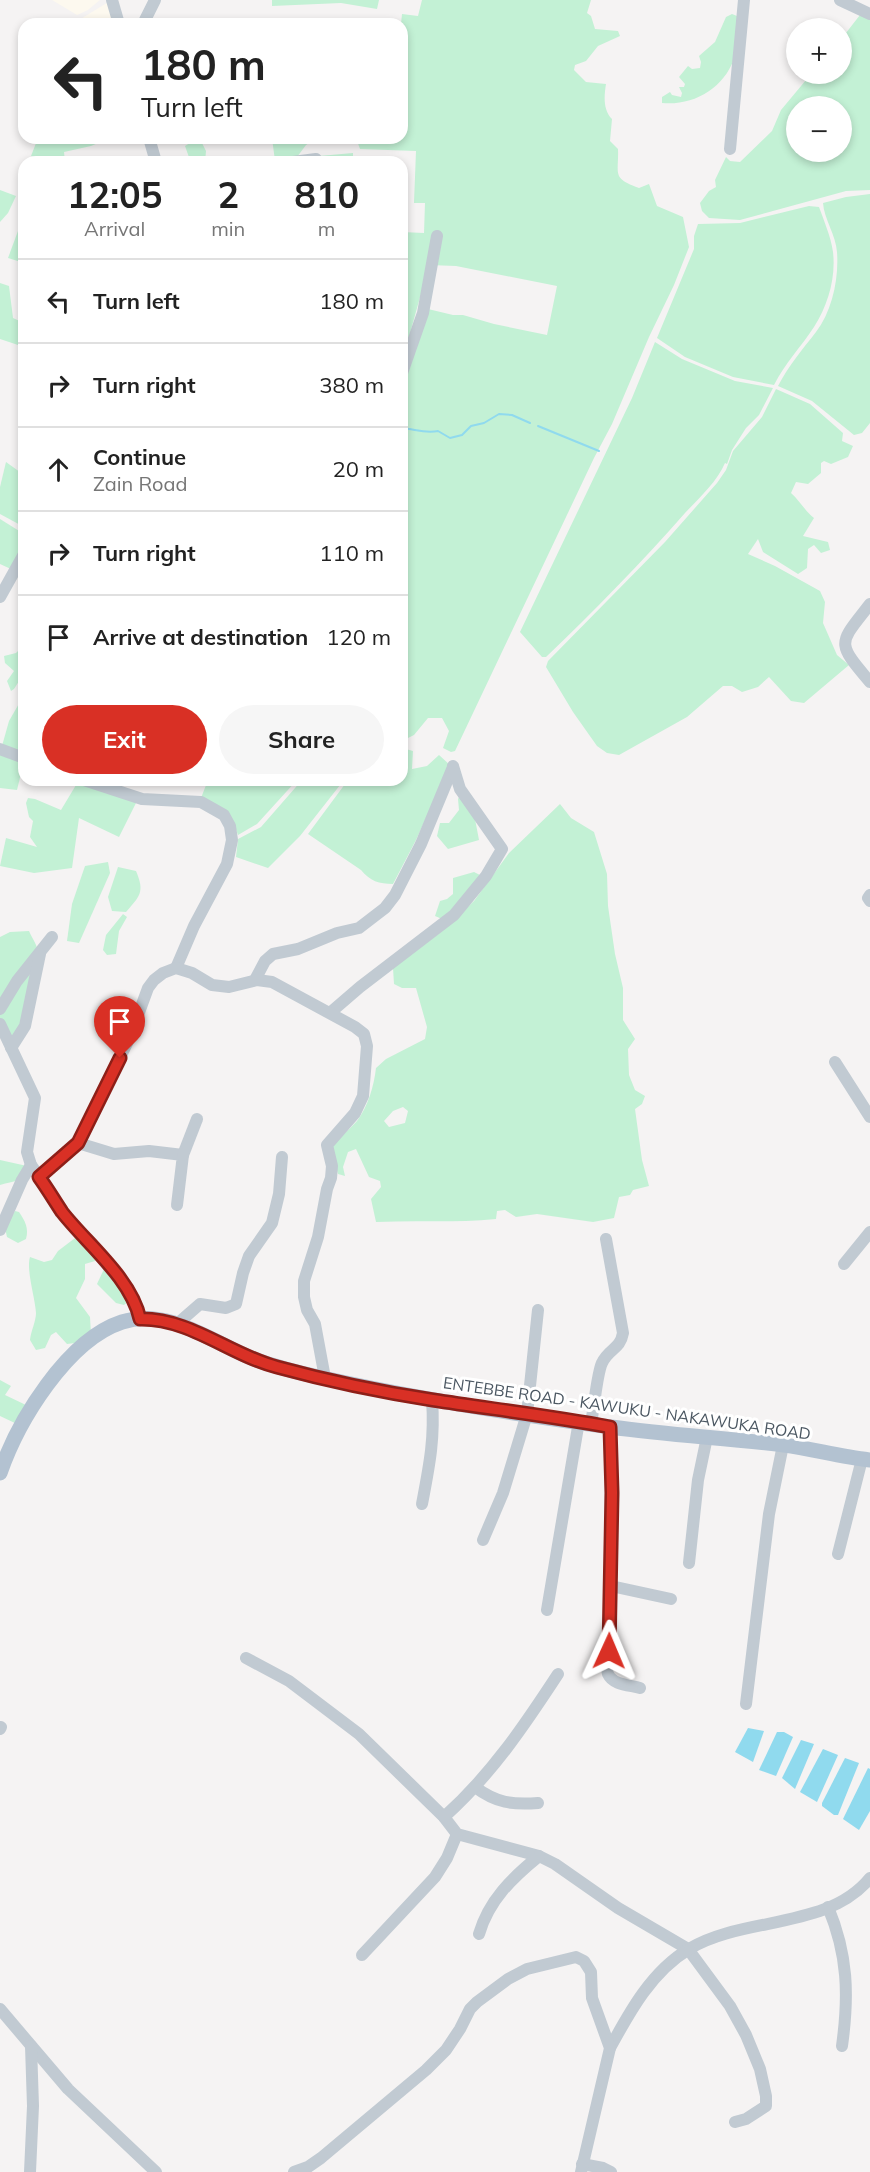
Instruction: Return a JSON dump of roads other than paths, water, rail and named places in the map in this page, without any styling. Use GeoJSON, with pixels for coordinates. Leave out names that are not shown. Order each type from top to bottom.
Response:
{"type":"FeatureCollection","features":[{"type":"Feature","properties":{"kind":"main road","name":"ENTEBBE ROAD - KAWUKU - NAKAWUKA ROAD"},"geometry":{"type":"LineString","coordinates":[[0,1473],[23,1423],[56,1375],[74,1355],[110,1328],[123,1322],[140,1319],[177,1324],[255,1360],[326,1378],[432,1400],[610,1427],[783,1445],[866,1460]]}},
{"type":"Feature","properties":{"kind":"street"},"geometry":{"type":"LineString","coordinates":[[112,0],[117,18]]}},
{"type":"Feature","properties":{"kind":"street"},"geometry":{"type":"LineString","coordinates":[[146,18],[155,0]]}},
{"type":"Feature","properties":{"kind":"street"},"geometry":{"type":"LineString","coordinates":[[730,149],[744,0]]}},
{"type":"Feature","properties":{"kind":"street"},"geometry":{"type":"LineString","coordinates":[[840,0],[870,14]]}},
{"type":"Feature","properties":{"kind":"street"},"geometry":{"type":"LineString","coordinates":[[408,356],[423,313],[437,236]]}},
{"type":"Feature","properties":{"kind":"street"},"geometry":{"type":"LineString","coordinates":[[0,597],[18,565]]}},
{"type":"Feature","properties":{"kind":"street"},"geometry":{"type":"LineString","coordinates":[[870,604],[846,634],[844,642],[846,650],[870,682]]}},
{"type":"Feature","properties":{"kind":"street"},"geometry":{"type":"LineString","coordinates":[[0,749],[18,756]]}},
{"type":"Feature","properties":{"kind":"street"},"geometry":{"type":"LineString","coordinates":[[257,981],[256,978],[265,961],[273,954],[298,949],[337,933],[359,928],[385,908],[395,895],[421,843],[453,766],[460,789],[502,849],[486,876],[454,915],[331,1012]]}},
{"type":"Feature","properties":{"kind":"street"},"geometry":{"type":"LineString","coordinates":[[102,786],[142,799],[166,798],[201,802],[217,809],[224,815],[230,826],[232,840],[227,864],[194,926],[176,968]]}},
{"type":"Feature","properties":{"kind":"street"},"geometry":{"type":"LineString","coordinates":[[870,895],[868,898],[870,901]]}},
{"type":"Feature","properties":{"kind":"street"},"geometry":{"type":"LineString","coordinates":[[0,1009],[16,981],[52,937]]}},
{"type":"Feature","properties":{"kind":"street"},"geometry":{"type":"LineString","coordinates":[[11,1048],[25,1026],[39,954]]}},
{"type":"Feature","properties":{"kind":"street"},"geometry":{"type":"LineString","coordinates":[[39,1177],[78,1143],[125,1047],[148,988],[163,973],[176,968],[192,973],[212,985],[236,987],[257,981],[272,982],[331,1012],[364,1034],[367,1046],[363,1096],[355,1113],[327,1145],[332,1166],[331,1178],[318,1237],[304,1281],[304,1297],[315,1324],[326,1378]]}},
{"type":"Feature","properties":{"kind":"street"},"geometry":{"type":"LineString","coordinates":[[0,1024],[35,1098],[27,1152],[32,1165],[63,1212],[128,1290],[140,1319]]}},
{"type":"Feature","properties":{"kind":"street"},"geometry":{"type":"LineString","coordinates":[[835,1062],[870,1117]]}},
{"type":"Feature","properties":{"kind":"street"},"geometry":{"type":"LineString","coordinates":[[177,1205],[183,1155],[197,1119]]}},
{"type":"Feature","properties":{"kind":"street"},"geometry":{"type":"LineString","coordinates":[[78,1143],[114,1154],[149,1151],[183,1155]]}},
{"type":"Feature","properties":{"kind":"street"},"geometry":{"type":"LineString","coordinates":[[177,1324],[200,1304],[226,1308],[236,1304],[249,1257],[272,1223],[279,1194],[282,1157]]}},
{"type":"Feature","properties":{"kind":"street"},"geometry":{"type":"LineString","coordinates":[[0,1230],[22,1180],[32,1165]]}},
{"type":"Feature","properties":{"kind":"street"},"geometry":{"type":"LineString","coordinates":[[844,1264],[870,1232]]}},
{"type":"Feature","properties":{"kind":"street"},"geometry":{"type":"LineString","coordinates":[[546,1610],[585,1422],[601,1364],[607,1355],[621,1343],[623,1333],[606,1239]]}},
{"type":"Feature","properties":{"kind":"street"},"geometry":{"type":"LineString","coordinates":[[483,1540],[503,1492],[527,1414],[538,1310]]}},
{"type":"Feature","properties":{"kind":"street"},"geometry":{"type":"LineString","coordinates":[[422,1504],[432,1454],[434,1430],[432,1400]]}},
{"type":"Feature","properties":{"kind":"street"},"geometry":{"type":"LineString","coordinates":[[610,1427],[611,1586],[609,1651],[606,1668],[609,1677],[614,1682],[640,1688]]}},
{"type":"Feature","properties":{"kind":"street"},"geometry":{"type":"LineString","coordinates":[[689,1563],[698,1480],[707,1437]]}},
{"type":"Feature","properties":{"kind":"street"},"geometry":{"type":"LineString","coordinates":[[747,1704],[769,1514],[783,1445]]}},
{"type":"Feature","properties":{"kind":"street"},"geometry":{"type":"LineString","coordinates":[[838,1554],[866,1460]]}},
{"type":"Feature","properties":{"kind":"street"},"geometry":{"type":"LineString","coordinates":[[611,1586],[671,1599]]}},
{"type":"Feature","properties":{"kind":"street"},"geometry":{"type":"LineString","coordinates":[[246,1658],[290,1681],[359,1734],[444,1817],[457,1834],[539,1856],[578,1879],[618,1908],[688,1949],[730,2006],[746,2035],[760,2069],[766,2106],[746,2119],[735,2122]]}},
{"type":"Feature","properties":{"kind":"street"},"geometry":{"type":"LineString","coordinates":[[444,1817],[475,1787],[513,1742],[558,1674]]}},
{"type":"Feature","properties":{"kind":"street"},"geometry":{"type":"LineString","coordinates":[[475,1787],[501,1803],[513,1805],[538,1803]]}},
{"type":"Feature","properties":{"kind":"street"},"geometry":{"type":"LineString","coordinates":[[362,1955],[435,1877],[444,1864],[457,1834]]}},
{"type":"Feature","properties":{"kind":"street"},"geometry":{"type":"LineString","coordinates":[[479,1934],[489,1910],[501,1891],[539,1856]]}},
{"type":"Feature","properties":{"kind":"street"},"geometry":{"type":"LineString","coordinates":[[611,2172],[603,2168],[582,2168],[610,2048],[645,1990],[688,1949],[728,1932],[783,1921],[828,1907],[858,1892],[870,1878]]}},
{"type":"Feature","properties":{"kind":"street"},"geometry":{"type":"LineString","coordinates":[[828,1907],[844,1955],[846,2008],[842,2046]]}},
{"type":"Feature","properties":{"kind":"street"},"geometry":{"type":"LineString","coordinates":[[294,2172],[308,2167],[321,2158],[426,2070],[446,2050],[470,2009],[477,2002],[507,1979],[527,1969],[576,1957],[584,1961],[591,1972],[592,1998],[610,2048]]}},
{"type":"Feature","properties":{"kind":"street"},"geometry":{"type":"LineString","coordinates":[[0,2009],[68,2090],[143,2167],[156,2172]]}},
{"type":"Feature","properties":{"kind":"street"},"geometry":{"type":"LineString","coordinates":[[30,2172],[33,2106],[31,2046]]}},
{"type":"Feature","properties":{"kind":"water"},"geometry":{"type":"Polygon","coordinates":[[[748,1728],[764,1731],[753,1762],[735,1752],[748,1728]]]}},
{"type":"Feature","properties":{"kind":"water"},"geometry":{"type":"Polygon","coordinates":[[[777,1732],[784,1732],[793,1737],[776,1776],[759,1770],[777,1732]]]}},
{"type":"Feature","properties":{"kind":"water"},"geometry":{"type":"Polygon","coordinates":[[[801,1740],[814,1744],[795,1789],[782,1778],[801,1740]]]}},
{"type":"Feature","properties":{"kind":"water"},"geometry":{"type":"Polygon","coordinates":[[[823,1749],[838,1755],[817,1802],[800,1792],[823,1749]]]}},
{"type":"Feature","properties":{"kind":"water"},"geometry":{"type":"Polygon","coordinates":[[[845,1758],[859,1763],[838,1815],[834,1815],[822,1806],[822,1803],[845,1758]]]}},
{"type":"Feature","properties":{"kind":"water"},"geometry":{"type":"Polygon","coordinates":[[[868,1768],[870,1769],[870,1811],[859,1830],[843,1819],[868,1768]]]}},
{"type":"Feature","properties":{"kind":"waterway"},"geometry":{"type":"LineString","coordinates":[[408,429],[424,432],[438,431],[450,438],[462,435],[471,426],[484,423],[499,414],[512,415],[530,423]]}},
{"type":"Feature","properties":{"kind":"waterway"},"geometry":{"type":"LineString","coordinates":[[538,426],[599,451]]}}]}
